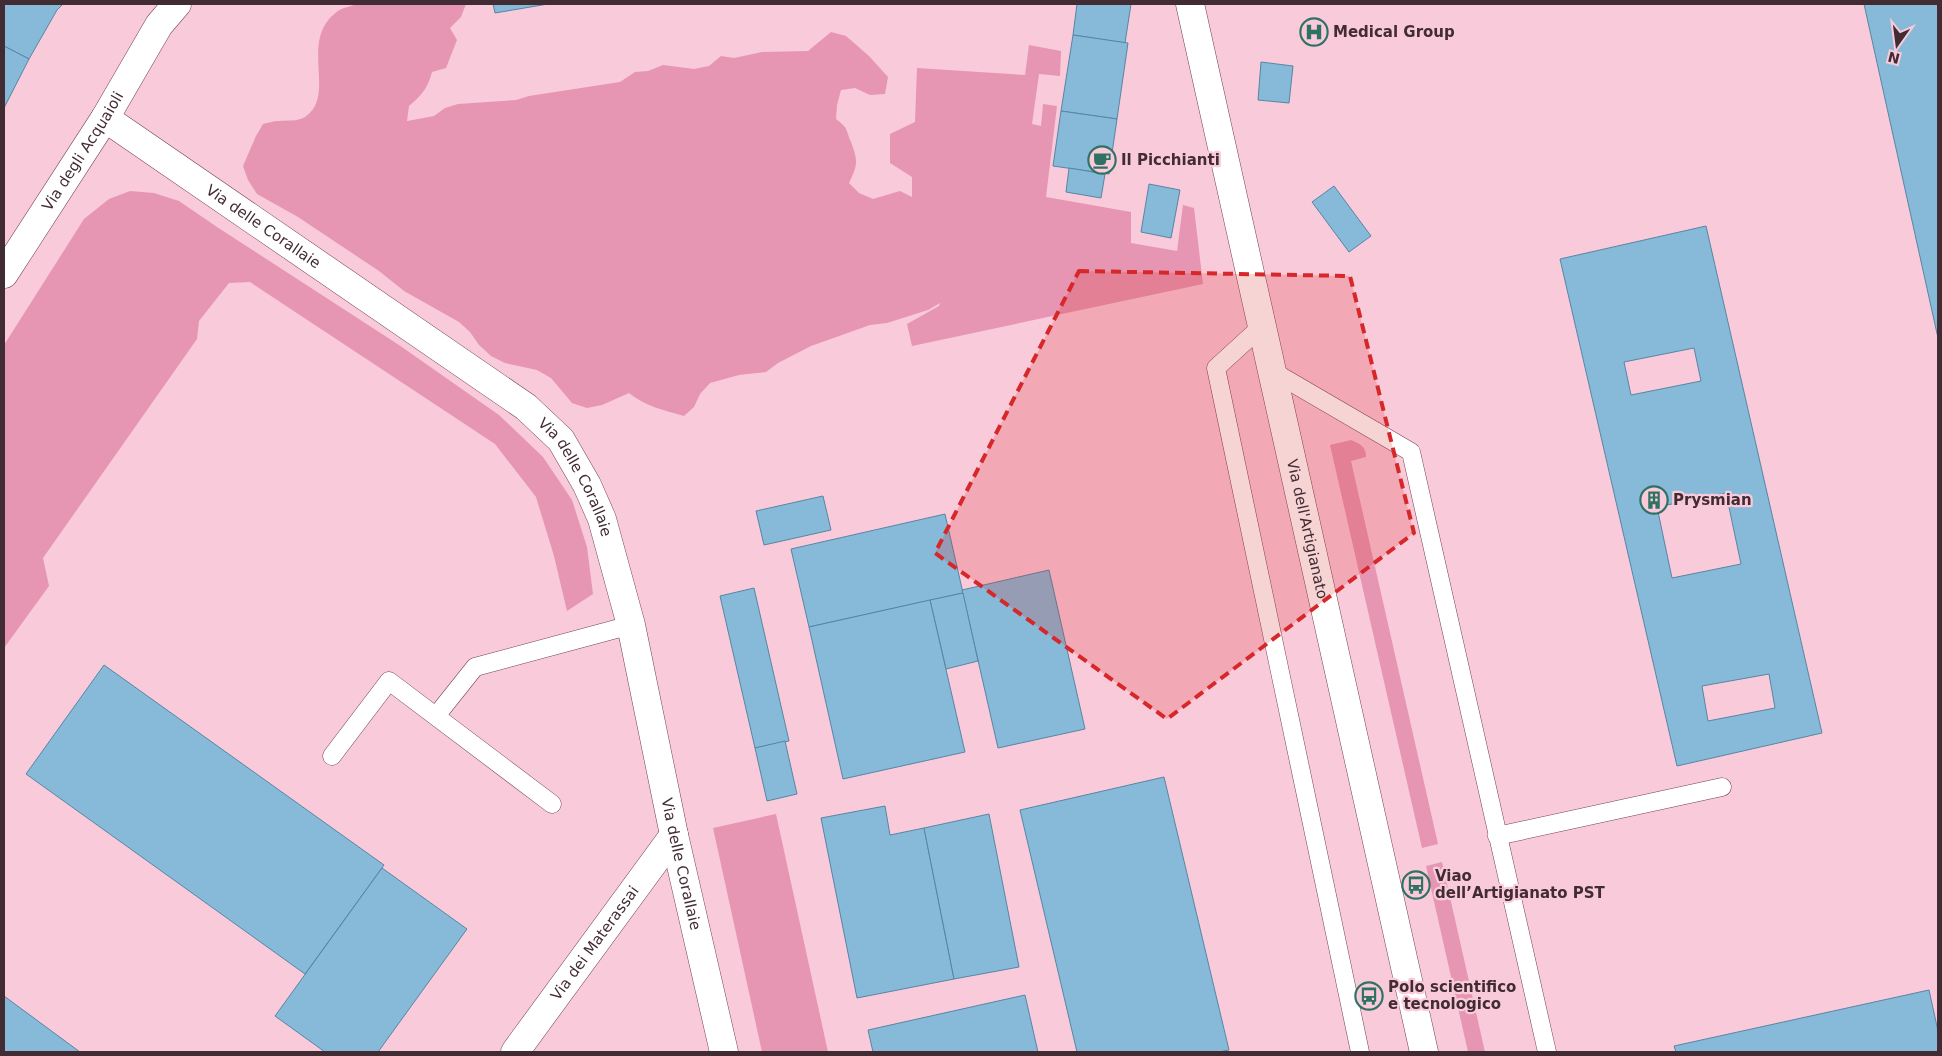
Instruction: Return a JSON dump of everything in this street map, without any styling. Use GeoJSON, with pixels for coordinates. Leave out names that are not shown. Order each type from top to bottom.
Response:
{"type":"FeatureCollection","features":[{"type":"Feature","properties":{"kind":"street","name":"Via degli Acquaioli"},"geometry":{"type":"LineString","coordinates":[[4,274],[104,118],[162,14],[178,4]]}},
{"type":"Feature","properties":{"kind":"street","name":"Via dell'Artigianato"},"geometry":{"type":"LineString","coordinates":[[1190,4],[1424,1052]]}},
{"type":"Feature","properties":{"kind":"street","name":"Via delle Corallaie"},"geometry":{"type":"LineString","coordinates":[[104,118],[518,401],[561,440],[586,484],[602,519],[631,625],[674,835],[724,1052]]}},
{"type":"Feature","properties":{"kind":"street","name":"Via dei Materassai"},"geometry":{"type":"LineString","coordinates":[[515,1052],[674,835]]}},
{"type":"Feature","properties":{"kind":"lane"},"geometry":{"type":"LineString","coordinates":[[1262,326],[1216,368],[1360,1052]]}},
{"type":"Feature","properties":{"kind":"lane"},"geometry":{"type":"LineString","coordinates":[[1272,371],[1411,452],[1547,1052]]}},
{"type":"Feature","properties":{"kind":"lane"},"geometry":{"type":"LineString","coordinates":[[436,716],[475,667],[631,625]]}},
{"type":"Feature","properties":{"kind":"lane"},"geometry":{"type":"LineString","coordinates":[[332,756],[389,681],[552,804]]}},
{"type":"Feature","properties":{"kind":"lane"},"geometry":{"type":"LineString","coordinates":[[1498,836],[1722,787]]}},
{"type":"Feature","properties":{"kind":"highlighted area"},"geometry":{"type":"Polygon","coordinates":[[[1079,271],[1350,276],[1414,533],[1167,719],[935,553],[1079,271]]]}},
{"type":"Feature","properties":{"kind":"shaded area"},"geometry":{"type":"Polygon","coordinates":[[[356,4],[466,4],[461,17],[450,28],[457,40],[446,68],[432,72],[423,91],[409,106],[407,121],[434,116],[445,108],[458,104],[516,100],[529,96],[620,82],[635,72],[648,71],[663,65],[694,69],[709,66],[721,56],[734,58],[762,52],[808,51],[831,32],[846,36],[869,56],[888,77],[885,94],[870,95],[855,88],[841,90],[837,105],[836,119],[846,129],[856,158],[854,171],[849,183],[859,193],[873,199],[900,191],[912,197],[912,177],[890,163],[890,134],[915,122],[917,68],[1025,75],[1029,45],[1061,51],[1060,76],[1039,74],[1032,124],[1041,126],[1043,104],[1057,106],[1046,197],[1131,212],[1131,243],[1177,251],[1183,205],[1194,208],[1203,284],[912,346],[907,324],[939,306],[940,303],[928,310],[887,323],[870,325],[811,346],[778,363],[766,372],[739,375],[710,383],[700,394],[694,407],[684,416],[662,410],[629,393],[602,405],[587,408],[572,403],[551,378],[537,370],[505,363],[491,356],[459,322],[404,291],[379,271],[298,217],[257,194],[248,180],[243,166],[263,124],[302,119],[314,107],[318,95],[318,51],[320,37],[326,23],[338,11],[356,4]]]}},
{"type":"Feature","properties":{"kind":"shaded area"},"geometry":{"type":"Polygon","coordinates":[[[130,191],[154,193],[179,201],[399,345],[499,415],[543,457],[572,500],[587,547],[593,594],[567,611],[554,556],[536,497],[495,444],[250,282],[229,283],[199,321],[197,339],[43,558],[49,586],[4,648],[4,345],[84,219],[109,199],[130,191]]]}},
{"type":"Feature","properties":{"kind":"shaded area"},"geometry":{"type":"Polygon","coordinates":[[[1351,440],[1362,446],[1366,453],[1366,457],[1351,461],[1438,844],[1422,848],[1330,445],[1351,440]]]}},
{"type":"Feature","properties":{"kind":"shaded area"},"geometry":{"type":"Polygon","coordinates":[[[776,814],[828,1052],[762,1052],[713,828],[776,814]]]}},
{"type":"Feature","properties":{"kind":"shaded area"},"geometry":{"type":"Polygon","coordinates":[[[1442,862],[1485,1052],[1468,1052],[1426,866],[1442,862]]]}},
{"type":"Feature","properties":{"kind":"building"},"geometry":{"type":"Polygon","coordinates":[[[4,4],[63,4],[57,10],[29,59],[4,46],[4,4]]]}},
{"type":"Feature","properties":{"kind":"building"},"geometry":{"type":"Polygon","coordinates":[[[493,4],[548,4],[495,13],[493,4]]]}},
{"type":"Feature","properties":{"kind":"building"},"geometry":{"type":"Polygon","coordinates":[[[1077,4],[1131,4],[1125,43],[1073,35],[1077,4]]]}},
{"type":"Feature","properties":{"kind":"building"},"geometry":{"type":"Polygon","coordinates":[[[1864,4],[1938,4],[1938,338],[1864,4]]]}},
{"type":"Feature","properties":{"kind":"building"},"geometry":{"type":"Polygon","coordinates":[[[1073,35],[1128,43],[1117,119],[1061,111],[1073,35]]]}},
{"type":"Feature","properties":{"kind":"building"},"geometry":{"type":"Polygon","coordinates":[[[4,46],[29,59],[4,108],[4,46]]]}},
{"type":"Feature","properties":{"kind":"building"},"geometry":{"type":"Polygon","coordinates":[[[1261,62],[1293,66],[1289,103],[1258,100],[1261,62]]]}},
{"type":"Feature","properties":{"kind":"building"},"geometry":{"type":"Polygon","coordinates":[[[1061,111],[1117,119],[1109,174],[1053,166],[1061,111]]]}},
{"type":"Feature","properties":{"kind":"building"},"geometry":{"type":"Polygon","coordinates":[[[1069,168],[1105,174],[1101,198],[1066,192],[1069,168]]]}},
{"type":"Feature","properties":{"kind":"building"},"geometry":{"type":"Polygon","coordinates":[[[1149,184],[1180,190],[1171,238],[1141,232],[1149,184]]]}},
{"type":"Feature","properties":{"kind":"building"},"geometry":{"type":"Polygon","coordinates":[[[1334,186],[1371,236],[1349,252],[1312,202],[1334,186]]]}},
{"type":"Feature","properties":{"kind":"building","name":"Prysmian"},"geometry":{"type":"Polygon","coordinates":[[[1706,226],[1822,733],[1677,766],[1560,259],[1706,226]],[[1694,348],[1624,362],[1631,395],[1701,381],[1694,348]],[[1726,493],[1657,507],[1672,578],[1741,564],[1726,493]],[[1769,674],[1702,686],[1708,721],[1775,708],[1769,674]]]}},
{"type":"Feature","properties":{"kind":"building"},"geometry":{"type":"Polygon","coordinates":[[[823,496],[831,530],[764,545],[756,511],[823,496]]]}},
{"type":"Feature","properties":{"kind":"building"},"geometry":{"type":"Polygon","coordinates":[[[945,514],[963,593],[809,627],[791,549],[945,514]]]}},
{"type":"Feature","properties":{"kind":"building"},"geometry":{"type":"Polygon","coordinates":[[[1049,570],[1085,729],[998,748],[962,590],[1049,570]]]}},
{"type":"Feature","properties":{"kind":"building"},"geometry":{"type":"Polygon","coordinates":[[[754,588],[789,741],[755,748],[720,596],[754,588]]]}},
{"type":"Feature","properties":{"kind":"building"},"geometry":{"type":"Polygon","coordinates":[[[963,593],[978,661],[946,669],[930,600],[963,593]]]}},
{"type":"Feature","properties":{"kind":"building"},"geometry":{"type":"Polygon","coordinates":[[[930,600],[965,752],[843,779],[809,627],[930,600]]]}},
{"type":"Feature","properties":{"kind":"building"},"geometry":{"type":"Polygon","coordinates":[[[104,665],[384,865],[305,974],[26,774],[104,665]]]}},
{"type":"Feature","properties":{"kind":"building"},"geometry":{"type":"Polygon","coordinates":[[[785,741],[797,794],[767,801],[755,748],[785,741]]]}},
{"type":"Feature","properties":{"kind":"building"},"geometry":{"type":"Polygon","coordinates":[[[1164,777],[1229,1050],[1219,1052],[1077,1052],[1020,810],[1164,777]]]}},
{"type":"Feature","properties":{"kind":"building"},"geometry":{"type":"Polygon","coordinates":[[[885,806],[890,835],[924,828],[954,979],[857,998],[821,818],[885,806]]]}},
{"type":"Feature","properties":{"kind":"building"},"geometry":{"type":"Polygon","coordinates":[[[989,814],[1019,967],[954,979],[924,828],[989,814]]]}},
{"type":"Feature","properties":{"kind":"building"},"geometry":{"type":"Polygon","coordinates":[[[382,868],[467,929],[378,1052],[325,1052],[275,1016],[382,868]]]}},
{"type":"Feature","properties":{"kind":"building"},"geometry":{"type":"Polygon","coordinates":[[[1929,990],[1938,1031],[1938,1052],[1676,1052],[1674,1046],[1929,990]]]}},
{"type":"Feature","properties":{"kind":"building"},"geometry":{"type":"Polygon","coordinates":[[[1025,995],[1038,1052],[873,1052],[868,1030],[1025,995]]]}},
{"type":"Feature","properties":{"kind":"building"},"geometry":{"type":"Polygon","coordinates":[[[4,996],[80,1052],[4,1052],[4,996]]]}},
{"type":"Feature","properties":{"kind":"place","name":"Medical Group"},"geometry":{"type":"Point","coordinates":[1314,32]}},
{"type":"Feature","properties":{"kind":"place","name":"Il Picchianti"},"geometry":{"type":"Point","coordinates":[1102,160]}},
{"type":"Feature","properties":{"kind":"place","name":"Prysmian"},"geometry":{"type":"Point","coordinates":[1654,500]}},
{"type":"Feature","properties":{"kind":"place","name":"Viao dell’Artigianato PST"},"geometry":{"type":"Point","coordinates":[1416,885]}},
{"type":"Feature","properties":{"kind":"place","name":"Polo scientifico e tecnologico"},"geometry":{"type":"Point","coordinates":[1369,996]}}]}
